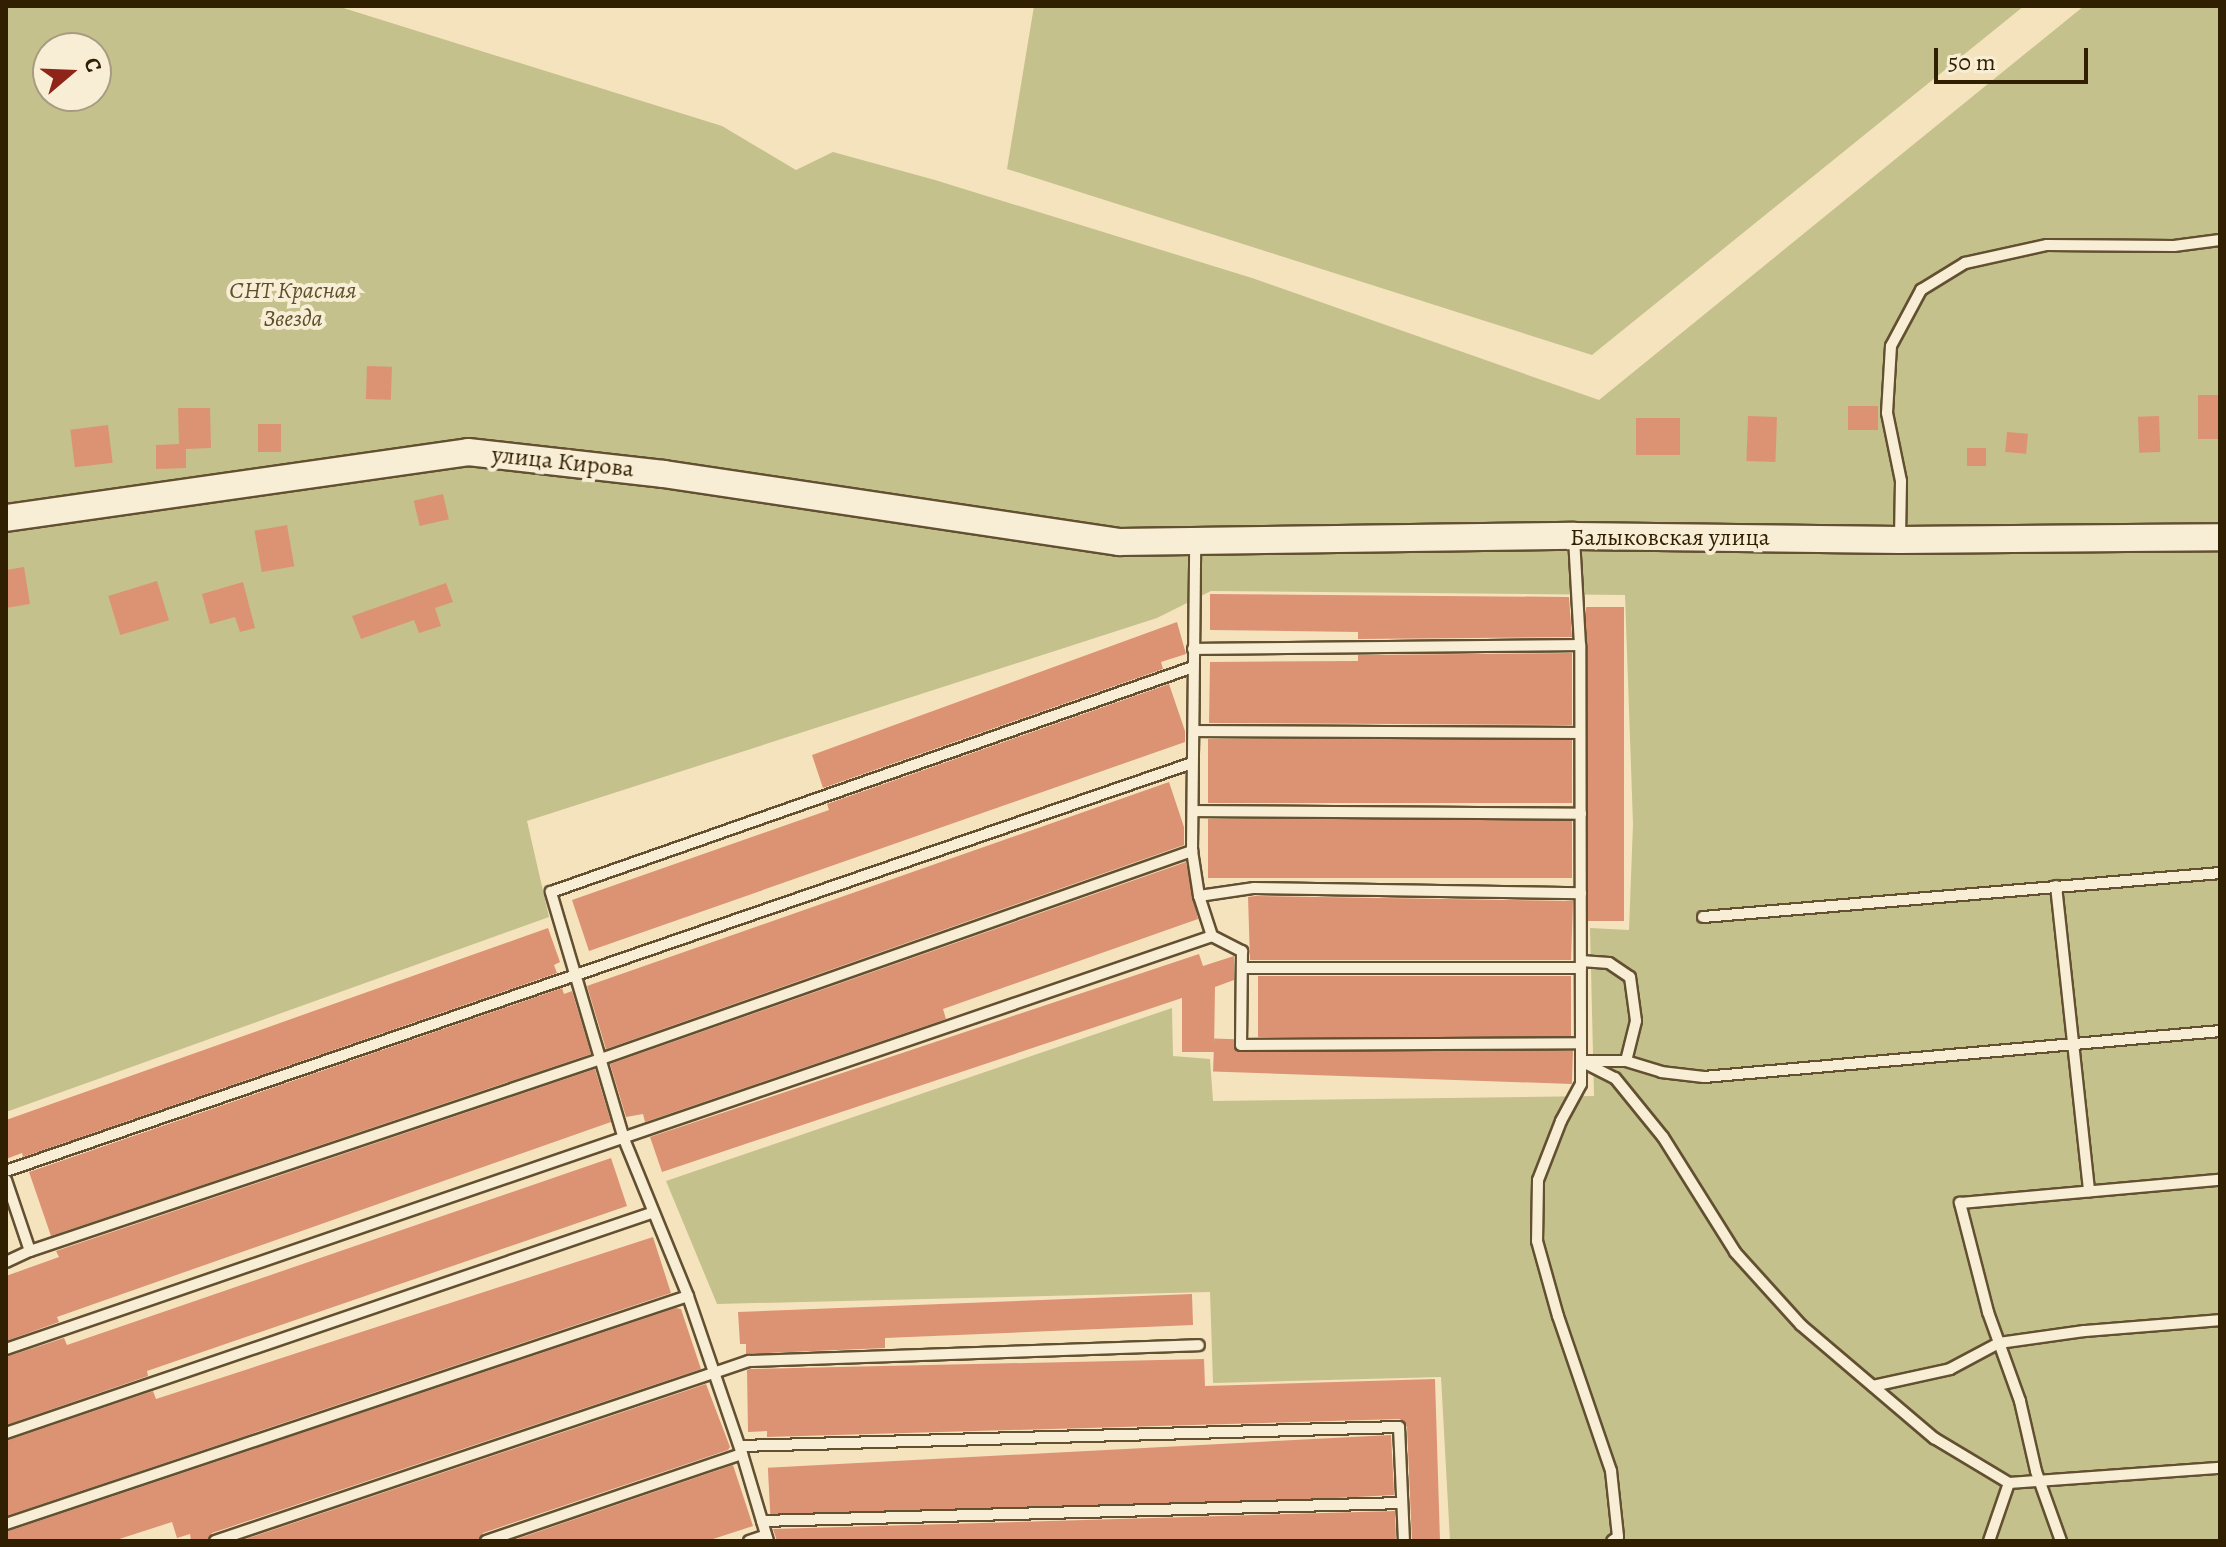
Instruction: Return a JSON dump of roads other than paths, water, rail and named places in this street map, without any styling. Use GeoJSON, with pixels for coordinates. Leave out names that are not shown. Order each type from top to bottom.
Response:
{"type":"FeatureCollection","features":[{"type":"Feature","properties":{"kind":"street","name":"улица Кирова"},"geometry":{"type":"LineString","coordinates":[[6,518],[468,452],[664,474],[1119,542]]}},
{"type":"Feature","properties":{"kind":"street","name":"Балыковская улица"},"geometry":{"type":"LineString","coordinates":[[1119,542],[1574,536],[1900,540],[2220,537]]}},
{"type":"Feature","properties":{"kind":"lane"},"geometry":{"type":"LineString","coordinates":[[1900,540],[1901,481],[1887,413],[1891,346],[1921,290],[1965,263],[2047,245],[2174,246],[2220,240]]}},
{"type":"Feature","properties":{"kind":"lane"},"geometry":{"type":"LineString","coordinates":[[1574,536],[1580,645],[1581,1084],[1561,1121],[1538,1180],[1537,1241],[1558,1316],[1611,1471],[1618,1537],[1612,1541]]}},
{"type":"Feature","properties":{"kind":"lane"},"geometry":{"type":"LineString","coordinates":[[1195,541],[1192,851],[1199,896],[1212,936],[1242,951],[1241,1045],[1581,1043]]}},
{"type":"Feature","properties":{"kind":"lane"},"geometry":{"type":"LineString","coordinates":[[1193,649],[1580,645]]}},
{"type":"Feature","properties":{"kind":"lane"},"geometry":{"type":"LineString","coordinates":[[749,1541],[767,1538],[741,1450],[688,1296],[651,1213],[624,1139],[551,892],[1193,667]]}},
{"type":"Feature","properties":{"kind":"lane"},"geometry":{"type":"LineString","coordinates":[[1194,731],[1580,733]]}},
{"type":"Feature","properties":{"kind":"lane"},"geometry":{"type":"LineString","coordinates":[[6,1171],[1192,763]]}},
{"type":"Feature","properties":{"kind":"lane"},"geometry":{"type":"LineString","coordinates":[[1194,811],[1581,814]]}},
{"type":"Feature","properties":{"kind":"lane"},"geometry":{"type":"LineString","coordinates":[[6,1262],[30,1251],[601,1059],[1192,851]]}},
{"type":"Feature","properties":{"kind":"lane"},"geometry":{"type":"LineString","coordinates":[[1703,917],[2220,873]]}},
{"type":"Feature","properties":{"kind":"lane"},"geometry":{"type":"LineString","coordinates":[[2056,886],[2089,1191]]}},
{"type":"Feature","properties":{"kind":"lane"},"geometry":{"type":"LineString","coordinates":[[1199,896],[1254,888],[1581,893]]}},
{"type":"Feature","properties":{"kind":"lane"},"geometry":{"type":"LineString","coordinates":[[6,1349],[1212,936]]}},
{"type":"Feature","properties":{"kind":"lane"},"geometry":{"type":"LineString","coordinates":[[1242,968],[1609,963],[1630,977],[1636,1021],[1626,1061]]}},
{"type":"Feature","properties":{"kind":"lane"},"geometry":{"type":"LineString","coordinates":[[1581,1061],[1626,1061],[1661,1072],[1704,1077],[2220,1031]]}},
{"type":"Feature","properties":{"kind":"lane"},"geometry":{"type":"LineString","coordinates":[[1581,1061],[1615,1078],[1663,1137],[1735,1252],[1801,1325],[1934,1438],[2009,1483],[2220,1468]]}},
{"type":"Feature","properties":{"kind":"lane"},"geometry":{"type":"LineString","coordinates":[[6,1180],[30,1251]]}},
{"type":"Feature","properties":{"kind":"lane"},"geometry":{"type":"LineString","coordinates":[[2061,1541],[2040,1480],[2020,1401],[1969,1248],[1960,1203],[2220,1180]]}},
{"type":"Feature","properties":{"kind":"lane"},"geometry":{"type":"LineString","coordinates":[[6,1433],[651,1213]]}},
{"type":"Feature","properties":{"kind":"lane"},"geometry":{"type":"LineString","coordinates":[[6,1524],[688,1296]]}},
{"type":"Feature","properties":{"kind":"lane"},"geometry":{"type":"LineString","coordinates":[[1873,1386],[1950,1369],[1999,1343],[2084,1331],[2220,1320]]}},
{"type":"Feature","properties":{"kind":"lane"},"geometry":{"type":"LineString","coordinates":[[215,1541],[749,1361],[1199,1345]]}},
{"type":"Feature","properties":{"kind":"lane"},"geometry":{"type":"LineString","coordinates":[[486,1541],[741,1450],[1399,1427],[1404,1541]]}},
{"type":"Feature","properties":{"kind":"lane"},"geometry":{"type":"LineString","coordinates":[[1989,1541],[2009,1483]]}},
{"type":"Feature","properties":{"kind":"lane"},"geometry":{"type":"LineString","coordinates":[[762,1521],[1402,1503]]}},
{"type":"Feature","properties":{"kind":"park label","name":"СНТ Красная Звезда"},"geometry":{"type":"Point","coordinates":[293,305]}}]}
